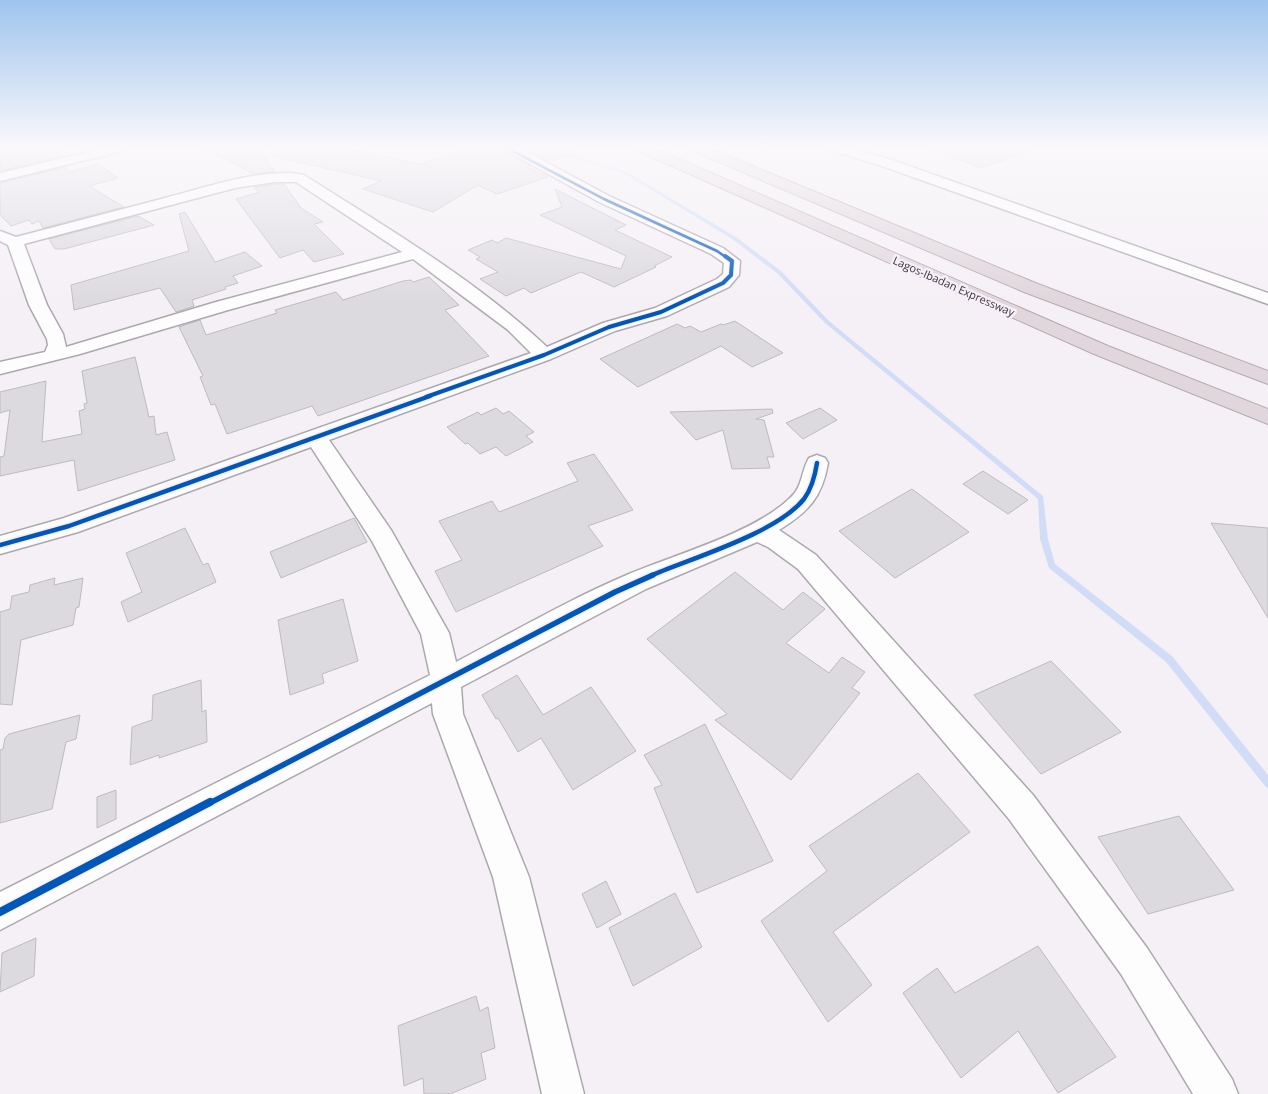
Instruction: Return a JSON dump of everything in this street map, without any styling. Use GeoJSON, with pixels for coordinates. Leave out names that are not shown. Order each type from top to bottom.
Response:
{"type":"FeatureCollection","features":[{"type":"Feature","properties":{"kind":"highway","name":"Lagos-Ibadan Expressway"},"geometry":{"type":"LineString","coordinates":[[758,199],[1092,347],[1268,416]]}},
{"type":"Feature","properties":{"kind":"highway"},"geometry":{"type":"LineString","coordinates":[[819,199],[1039,292],[1268,378]]}},
{"type":"Feature","properties":{"kind":"street"},"geometry":{"type":"LineString","coordinates":[[53,355],[57,345],[53,333],[38,306],[27,270],[7,239],[172,199]]}},
{"type":"Feature","properties":{"kind":"street"},"geometry":{"type":"LineString","coordinates":[[333,199],[415,253],[514,326],[544,356]]}},
{"type":"Feature","properties":{"kind":"street"},"geometry":{"type":"LineString","coordinates":[[0,545],[69,526],[544,356],[609,327],[669,308],[723,284],[731,274],[732,261],[717,251],[604,199]]}},
{"type":"Feature","properties":{"kind":"street"},"geometry":{"type":"LineString","coordinates":[[988,199],[1268,299]]}},
{"type":"Feature","properties":{"kind":"street"},"geometry":{"type":"LineString","coordinates":[[0,368],[53,355],[222,306],[352,273],[415,253]]}},
{"type":"Feature","properties":{"kind":"street"},"geometry":{"type":"LineString","coordinates":[[316,438],[382,536],[435,633],[446,682],[448,714],[511,877],[563,1094]]}},
{"type":"Feature","properties":{"kind":"street"},"geometry":{"type":"LineString","coordinates":[[0,912],[622,589],[758,532],[805,500],[814,485],[817,463]]}},
{"type":"Feature","properties":{"kind":"street"},"geometry":{"type":"LineString","coordinates":[[758,532],[777,540],[807,562],[1021,807],[1134,961],[1217,1094]]}},
{"type":"Feature","properties":{"kind":"building"},"geometry":{"type":"Polygon","coordinates":[[[0,199],[111,199],[124,207],[43,228],[39,221],[32,224],[29,220],[11,226],[0,215],[0,199]]]}},
{"type":"Feature","properties":{"kind":"building"},"geometry":{"type":"Polygon","coordinates":[[[236,199],[295,199],[301,208],[323,222],[314,224],[344,254],[314,262],[303,250],[280,258],[236,199]]]}},
{"type":"Feature","properties":{"kind":"building"},"geometry":{"type":"Polygon","coordinates":[[[394,199],[455,199],[433,212],[394,199]]]}},
{"type":"Feature","properties":{"kind":"building"},"geometry":{"type":"Polygon","coordinates":[[[559,199],[575,199],[626,225],[615,230],[672,257],[654,266],[656,267],[614,287],[581,272],[531,293],[524,288],[506,296],[480,279],[498,272],[476,259],[480,257],[468,250],[492,240],[497,243],[506,238],[621,269],[626,256],[540,215],[562,207],[559,199]]]}},
{"type":"Feature","properties":{"kind":"building"},"geometry":{"type":"Polygon","coordinates":[[[185,212],[215,262],[245,252],[262,266],[233,276],[238,283],[192,300],[194,306],[176,312],[160,288],[74,310],[71,285],[189,251],[179,214],[185,212]]]}},
{"type":"Feature","properties":{"kind":"building"},"geometry":{"type":"Polygon","coordinates":[[[138,216],[154,225],[64,249],[55,249],[49,239],[138,216]]]}},
{"type":"Feature","properties":{"kind":"building"},"geometry":{"type":"Polygon","coordinates":[[[429,277],[459,305],[445,310],[489,356],[318,416],[312,406],[227,434],[215,404],[211,405],[200,377],[203,376],[179,327],[200,320],[206,335],[277,313],[275,310],[336,292],[343,300],[403,281],[411,280],[413,282],[429,277]]]}},
{"type":"Feature","properties":{"kind":"building"},"geometry":{"type":"Polygon","coordinates":[[[735,321],[783,353],[752,367],[721,346],[638,387],[600,359],[677,324],[685,328],[690,326],[701,332],[735,321]]]}},
{"type":"Feature","properties":{"kind":"building"},"geometry":{"type":"Polygon","coordinates":[[[135,357],[149,417],[154,416],[156,435],[167,432],[175,460],[78,491],[74,460],[0,476],[0,457],[4,456],[10,410],[0,413],[0,392],[46,381],[42,442],[82,434],[79,411],[85,409],[84,404],[87,403],[82,371],[135,357]]]}},
{"type":"Feature","properties":{"kind":"building"},"geometry":{"type":"Polygon","coordinates":[[[496,408],[503,414],[509,411],[534,432],[526,436],[533,442],[506,456],[496,447],[480,454],[468,443],[465,444],[447,427],[478,412],[481,415],[496,408]]]}},
{"type":"Feature","properties":{"kind":"building"},"geometry":{"type":"Polygon","coordinates":[[[820,408],[837,420],[803,439],[786,423],[820,408]]]}},
{"type":"Feature","properties":{"kind":"building"},"geometry":{"type":"Polygon","coordinates":[[[772,409],[773,413],[756,419],[764,420],[774,457],[767,457],[770,468],[732,469],[723,430],[696,440],[670,412],[772,409]]]}},
{"type":"Feature","properties":{"kind":"building"},"geometry":{"type":"Polygon","coordinates":[[[594,454],[633,510],[588,526],[603,546],[456,612],[435,571],[462,560],[439,521],[492,501],[499,512],[578,481],[567,463],[594,454]]]}},
{"type":"Feature","properties":{"kind":"building"},"geometry":{"type":"Polygon","coordinates":[[[983,471],[1028,500],[1008,514],[963,484],[983,471]]]}},
{"type":"Feature","properties":{"kind":"building"},"geometry":{"type":"Polygon","coordinates":[[[912,489],[969,532],[895,578],[839,531],[912,489]]]}},
{"type":"Feature","properties":{"kind":"building"},"geometry":{"type":"Polygon","coordinates":[[[354,518],[367,542],[281,578],[270,552],[354,518]]]}},
{"type":"Feature","properties":{"kind":"building"},"geometry":{"type":"Polygon","coordinates":[[[1211,523],[1268,528],[1268,618],[1211,523]]]}},
{"type":"Feature","properties":{"kind":"building"},"geometry":{"type":"Polygon","coordinates":[[[185,528],[203,565],[208,563],[216,582],[128,622],[121,602],[142,592],[126,553],[185,528]]]}},
{"type":"Feature","properties":{"kind":"building"},"geometry":{"type":"Polygon","coordinates":[[[735,572],[783,610],[803,592],[825,609],[786,643],[829,673],[842,657],[865,672],[852,688],[860,693],[791,780],[715,720],[727,714],[647,639],[735,572]]]}},
{"type":"Feature","properties":{"kind":"building"},"geometry":{"type":"Polygon","coordinates":[[[55,578],[54,585],[83,578],[79,607],[76,608],[73,625],[21,640],[12,705],[0,704],[0,612],[10,609],[12,596],[29,592],[30,585],[55,578]]]}},
{"type":"Feature","properties":{"kind":"building"},"geometry":{"type":"Polygon","coordinates":[[[343,599],[358,661],[322,674],[324,683],[290,695],[278,620],[343,599]]]}},
{"type":"Feature","properties":{"kind":"building"},"geometry":{"type":"Polygon","coordinates":[[[1051,661],[1121,732],[1041,774],[974,695],[1051,661]]]}},
{"type":"Feature","properties":{"kind":"building"},"geometry":{"type":"Polygon","coordinates":[[[517,675],[543,715],[591,687],[636,751],[573,790],[541,738],[518,752],[482,695],[517,675]]]}},
{"type":"Feature","properties":{"kind":"building"},"geometry":{"type":"Polygon","coordinates":[[[201,680],[202,712],[206,710],[207,742],[159,758],[159,755],[130,765],[132,727],[152,720],[153,695],[201,680]]]}},
{"type":"Feature","properties":{"kind":"building"},"geometry":{"type":"Polygon","coordinates":[[[80,715],[76,739],[66,742],[52,809],[0,823],[0,750],[3,749],[5,738],[9,734],[80,715]]]}},
{"type":"Feature","properties":{"kind":"building"},"geometry":{"type":"Polygon","coordinates":[[[705,724],[773,861],[697,893],[654,788],[662,785],[644,755],[705,724]]]}},
{"type":"Feature","properties":{"kind":"building"},"geometry":{"type":"Polygon","coordinates":[[[918,773],[970,832],[833,932],[872,985],[828,1022],[761,921],[827,871],[809,846],[918,773]]]}},
{"type":"Feature","properties":{"kind":"building"},"geometry":{"type":"Polygon","coordinates":[[[116,790],[116,819],[97,828],[97,797],[116,790]]]}},
{"type":"Feature","properties":{"kind":"building"},"geometry":{"type":"Polygon","coordinates":[[[1179,816],[1234,890],[1148,914],[1098,837],[1179,816]]]}},
{"type":"Feature","properties":{"kind":"building"},"geometry":{"type":"Polygon","coordinates":[[[606,881],[621,914],[597,928],[582,894],[606,881]]]}},
{"type":"Feature","properties":{"kind":"building"},"geometry":{"type":"Polygon","coordinates":[[[675,893],[702,947],[633,986],[609,928],[675,893]]]}},
{"type":"Feature","properties":{"kind":"building"},"geometry":{"type":"Polygon","coordinates":[[[36,938],[34,976],[0,992],[2,953],[36,938]]]}},
{"type":"Feature","properties":{"kind":"building"},"geometry":{"type":"Polygon","coordinates":[[[1038,946],[1116,1057],[1058,1093],[1018,1031],[961,1078],[903,993],[937,968],[955,993],[1038,946]]]}},
{"type":"Feature","properties":{"kind":"building"},"geometry":{"type":"Polygon","coordinates":[[[476,996],[480,1011],[488,1007],[495,1048],[481,1053],[486,1079],[450,1094],[424,1094],[423,1078],[404,1086],[398,1026],[476,996]]]}},
{"type":"Feature","properties":{"kind":"waterway"},"geometry":{"type":"LineString","coordinates":[[669,199],[734,238],[779,272],[827,322],[1041,498],[1044,539],[1052,566],[1169,659],[1268,783]]}},
{"type":"Feature","properties":{"kind":"cycle path"},"geometry":{"type":"LineString","coordinates":[[0,545],[69,526],[544,355],[609,327],[661,312],[723,283],[731,275],[732,261],[717,251],[604,199]]}},
{"type":"Feature","properties":{"kind":"cycle path"},"geometry":{"type":"LineString","coordinates":[[0,912],[615,592],[658,572],[746,537],[767,526],[787,514],[805,498],[814,479],[817,463]]}}]}
